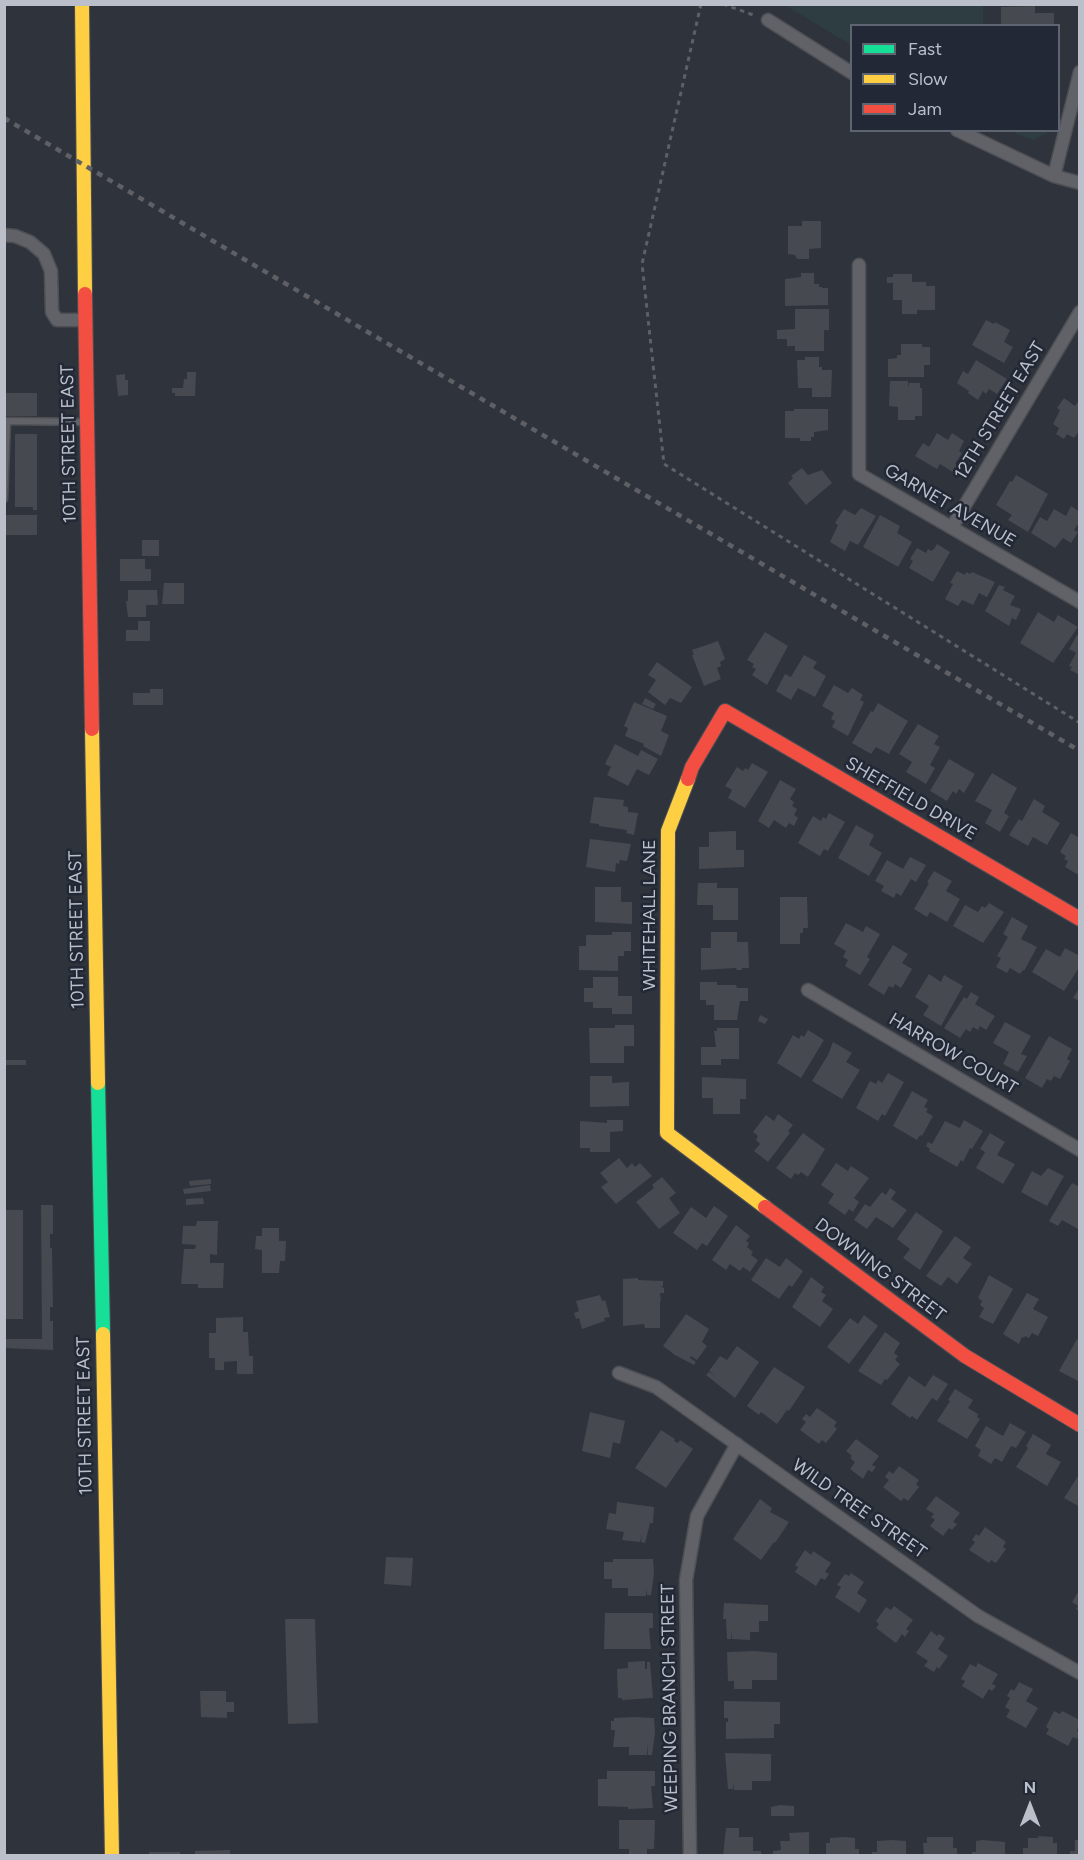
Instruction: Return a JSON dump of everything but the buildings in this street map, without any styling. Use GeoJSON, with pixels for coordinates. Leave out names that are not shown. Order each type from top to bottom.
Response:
{"type":"FeatureCollection","features":[{"type":"Feature","properties":{"kind":"main road","name":"10TH STREET EAST"},"geometry":{"type":"LineString","coordinates":[[82,4],[85,320],[112,1856]]}},
{"type":"Feature","properties":{"kind":"main road","name":"SHEFFIELD DRIVE"},"geometry":{"type":"LineString","coordinates":[[725,711],[1080,919]]}},
{"type":"Feature","properties":{"kind":"main road","name":"WHITEHALL LANE"},"geometry":{"type":"LineString","coordinates":[[667,1133],[668,831],[692,767],[725,711]]}},
{"type":"Feature","properties":{"kind":"main road","name":"DOWNING STREET"},"geometry":{"type":"LineString","coordinates":[[667,1133],[966,1356],[1080,1425]]}},
{"type":"Feature","properties":{"kind":"street"},"geometry":{"type":"LineString","coordinates":[[768,20],[850,72]]}},
{"type":"Feature","properties":{"kind":"street"},"geometry":{"type":"LineString","coordinates":[[1054,176],[1080,72]]}},
{"type":"Feature","properties":{"kind":"street"},"geometry":{"type":"LineString","coordinates":[[961,132],[1054,176],[1080,183]]}},
{"type":"Feature","properties":{"kind":"street"},"geometry":{"type":"LineString","coordinates":[[4,235],[15,236],[30,242],[44,254],[51,271],[52,312],[57,320],[85,320]]}},
{"type":"Feature","properties":{"kind":"street","name":"GARNET AVENUE"},"geometry":{"type":"LineString","coordinates":[[859,265],[859,474],[1080,602]]}},
{"type":"Feature","properties":{"kind":"street","name":"12TH STREET EAST"},"geometry":{"type":"LineString","coordinates":[[952,527],[1080,312]]}},
{"type":"Feature","properties":{"kind":"street","name":"HARROW COURT"},"geometry":{"type":"LineString","coordinates":[[808,990],[1080,1150]]}},
{"type":"Feature","properties":{"kind":"street","name":"WILD TREE STREET"},"geometry":{"type":"LineString","coordinates":[[619,1373],[656,1387],[978,1616],[1080,1673]]}},
{"type":"Feature","properties":{"kind":"street","name":"WEEPING BRANCH STREET"},"geometry":{"type":"LineString","coordinates":[[690,1856],[686,1580],[697,1516],[736,1444]]}},
{"type":"Feature","properties":{"kind":"lane"},"geometry":{"type":"LineString","coordinates":[[4,499],[6,421],[87,422]]}},
{"type":"Feature","properties":{"kind":"path"},"geometry":{"type":"LineString","coordinates":[[701,4],[642,264],[664,464],[1080,723]]}},
{"type":"Feature","properties":{"kind":"path"},"geometry":{"type":"LineString","coordinates":[[723,4],[768,20]]}},
{"type":"Feature","properties":{"kind":"shaded area"},"geometry":{"type":"Polygon","coordinates":[[[785,5],[983,5],[983,24],[850,24],[850,44],[785,5]]]}},
{"type":"Feature","properties":{"kind":"shaded area"},"geometry":{"type":"Polygon","coordinates":[[[1013,132],[1047,132],[1033,140],[1013,132]]]}},
{"type":"Feature","properties":{"kind":"railway"},"geometry":{"type":"LineString","coordinates":[[4,118],[1080,751]]}},
{"type":"Feature","properties":{"kind":"traffic: fast"},"geometry":{"type":"LineString","coordinates":[[98,1083],[103,1334]]}},
{"type":"Feature","properties":{"kind":"traffic: slow"},"geometry":{"type":"LineString","coordinates":[[82,4],[85,294]]}},
{"type":"Feature","properties":{"kind":"traffic: slow"},"geometry":{"type":"LineString","coordinates":[[92,729],[98,1083]]}},
{"type":"Feature","properties":{"kind":"traffic: slow"},"geometry":{"type":"LineString","coordinates":[[688,779],[668,831],[667,1133],[765,1207]]}},
{"type":"Feature","properties":{"kind":"traffic: slow"},"geometry":{"type":"LineString","coordinates":[[103,1334],[112,1856]]}},
{"type":"Feature","properties":{"kind":"traffic: jam"},"geometry":{"type":"LineString","coordinates":[[85,294],[92,729]]}},
{"type":"Feature","properties":{"kind":"traffic: jam"},"geometry":{"type":"LineString","coordinates":[[688,779],[692,767],[725,711],[1080,919]]}},
{"type":"Feature","properties":{"kind":"traffic: jam"},"geometry":{"type":"LineString","coordinates":[[765,1207],[965,1356],[1080,1425]]}}]}
